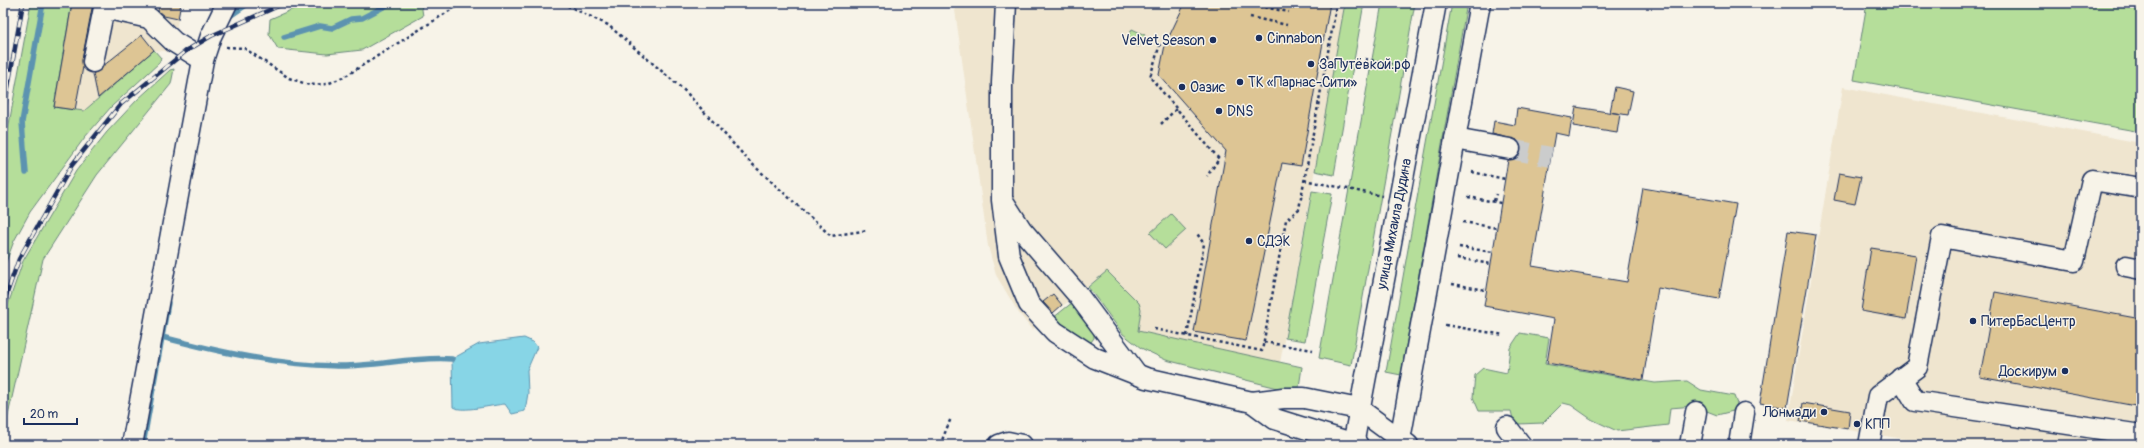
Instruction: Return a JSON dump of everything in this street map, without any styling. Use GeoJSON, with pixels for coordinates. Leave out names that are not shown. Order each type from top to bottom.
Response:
{"type":"FeatureCollection","features":[{"type":"Feature","properties":{"kind":"street"},"geometry":{"type":"LineString","coordinates":[[132,445],[203,60],[211,36],[227,3]]}},
{"type":"Feature","properties":{"kind":"street"},"geometry":{"type":"LineString","coordinates":[[1006,3],[1002,83],[1002,200],[1009,256],[1029,304],[1055,332],[1094,358],[1152,380],[1252,402],[1283,398],[1304,398],[1359,409],[1403,443],[1480,3]]}},
{"type":"Feature","properties":{"kind":"street","name":"улица Михаила Дудина"},"geometry":{"type":"LineString","coordinates":[[1355,444],[1359,409],[1436,3]]}},
{"type":"Feature","properties":{"kind":"street"},"geometry":{"type":"LineString","coordinates":[[93,62],[104,5],[150,11],[174,42],[203,60]]}},
{"type":"Feature","properties":{"kind":"street"},"geometry":{"type":"LineString","coordinates":[[1456,138],[1510,149]]}},
{"type":"Feature","properties":{"kind":"street"},"geometry":{"type":"LineString","coordinates":[[1869,445],[1878,396],[1917,367],[1942,237],[2074,261],[2092,180],[2141,188]]}},
{"type":"Feature","properties":{"kind":"street"},"geometry":{"type":"LineString","coordinates":[[1002,200],[1021,229],[1078,295],[1136,373]]}},
{"type":"Feature","properties":{"kind":"street"},"geometry":{"type":"LineString","coordinates":[[1901,378],[1915,401],[2141,435]]}},
{"type":"Feature","properties":{"kind":"street"},"geometry":{"type":"LineString","coordinates":[[1252,402],[1275,419],[1355,444]]}},
{"type":"Feature","properties":{"kind":"street"},"geometry":{"type":"LineString","coordinates":[[1690,445],[1696,412]]}},
{"type":"Feature","properties":{"kind":"street"},"geometry":{"type":"LineString","coordinates":[[1739,445],[1744,413]]}},
{"type":"Feature","properties":{"kind":"street"},"geometry":{"type":"LineString","coordinates":[[1507,427],[1521,445]]}},
{"type":"Feature","properties":{"kind":"street"},"geometry":{"type":"LineString","coordinates":[[999,445],[1008,442],[1022,445]]}},
{"type":"Feature","properties":{"kind":"path"},"geometry":{"type":"LineString","coordinates":[[203,60],[226,47],[244,48],[289,78],[309,85],[327,84],[344,77],[462,3]]}},
{"type":"Feature","properties":{"kind":"path"},"geometry":{"type":"LineString","coordinates":[[562,3],[608,25],[686,92],[750,162],[831,236],[868,230]]}},
{"type":"Feature","properties":{"kind":"path"},"geometry":{"type":"LineString","coordinates":[[1154,329],[1262,351],[1286,220],[1299,209],[1337,3]]}},
{"type":"Feature","properties":{"kind":"path"},"geometry":{"type":"LineString","coordinates":[[1253,5],[1289,12]]}},
{"type":"Feature","properties":{"kind":"path"},"geometry":{"type":"LineString","coordinates":[[1250,17],[1287,25]]}},
{"type":"Feature","properties":{"kind":"path"},"geometry":{"type":"LineString","coordinates":[[1160,44],[1150,77],[1220,159],[1207,176]]}},
{"type":"Feature","properties":{"kind":"path"},"geometry":{"type":"LineString","coordinates":[[1365,58],[1406,68]]}},
{"type":"Feature","properties":{"kind":"path"},"geometry":{"type":"LineString","coordinates":[[1160,124],[1176,109]]}},
{"type":"Feature","properties":{"kind":"path"},"geometry":{"type":"LineString","coordinates":[[1472,172],[1505,179]]}},
{"type":"Feature","properties":{"kind":"path"},"geometry":{"type":"LineString","coordinates":[[1304,180],[1383,196]]}},
{"type":"Feature","properties":{"kind":"path"},"geometry":{"type":"LineString","coordinates":[[1494,201],[1496,194]]}},
{"type":"Feature","properties":{"kind":"path"},"geometry":{"type":"LineString","coordinates":[[1468,197],[1501,203]]}},
{"type":"Feature","properties":{"kind":"path"},"geometry":{"type":"LineString","coordinates":[[1463,222],[1497,228]]}},
{"type":"Feature","properties":{"kind":"path"},"geometry":{"type":"LineString","coordinates":[[1187,336],[1204,244],[1196,232]]}},
{"type":"Feature","properties":{"kind":"path"},"geometry":{"type":"LineString","coordinates":[[1459,246],[1493,252]]}},
{"type":"Feature","properties":{"kind":"path"},"geometry":{"type":"LineString","coordinates":[[1457,258],[1491,264]]}},
{"type":"Feature","properties":{"kind":"path"},"geometry":{"type":"LineString","coordinates":[[1452,284],[1486,290]]}},
{"type":"Feature","properties":{"kind":"path"},"geometry":{"type":"LineString","coordinates":[[1445,325],[1504,335]]}},
{"type":"Feature","properties":{"kind":"path"},"geometry":{"type":"LineString","coordinates":[[1264,342],[1313,350]]}},
{"type":"Feature","properties":{"kind":"path"},"geometry":{"type":"LineString","coordinates":[[940,445],[950,418]]}},
{"type":"Feature","properties":{"kind":"shaded area"},"geometry":{"type":"Polygon","coordinates":[[[72,3],[181,3],[172,52],[154,50],[84,111],[54,107],[72,3]]]}},
{"type":"Feature","properties":{"kind":"shaded area"},"geometry":{"type":"Polygon","coordinates":[[[954,3],[1345,3],[1280,363],[1138,331],[1141,309],[1107,271],[1032,330],[1018,312],[996,275],[988,246],[954,3]]]}},
{"type":"Feature","properties":{"kind":"shaded area","name":"ПитерБасЦентр"},"geometry":{"type":"Polygon","coordinates":[[[1843,87],[2141,143],[2141,445],[1940,445],[1788,420],[1843,87]]]}},
{"type":"Feature","properties":{"kind":"green space"},"geometry":{"type":"Polygon","coordinates":[[[31,3],[72,3],[54,107],[84,111],[154,50],[161,58],[159,63],[111,107],[85,137],[30,212],[14,241],[3,270],[3,157],[31,3]]]}},
{"type":"Feature","properties":{"kind":"green space"},"geometry":{"type":"Polygon","coordinates":[[[307,3],[421,3],[423,16],[362,50],[327,54],[278,49],[269,34],[270,19],[307,3]]]}},
{"type":"Feature","properties":{"kind":"green space"},"geometry":{"type":"Polygon","coordinates":[[[1345,3],[1364,3],[1334,175],[1315,171],[1345,3]]]}},
{"type":"Feature","properties":{"kind":"green space"},"geometry":{"type":"Polygon","coordinates":[[[1382,3],[1415,3],[1351,365],[1319,358],[1382,3]]]}},
{"type":"Feature","properties":{"kind":"green space"},"geometry":{"type":"Polygon","coordinates":[[[1452,3],[1467,3],[1401,375],[1386,372],[1452,3]]]}},
{"type":"Feature","properties":{"kind":"green space"},"geometry":{"type":"Polygon","coordinates":[[[1867,3],[2141,3],[2141,132],[1854,80],[1867,3]]]}},
{"type":"Feature","properties":{"kind":"green space"},"geometry":{"type":"Polygon","coordinates":[[[1132,29],[1145,35],[1139,47],[1126,41],[1132,29]]]}},
{"type":"Feature","properties":{"kind":"green space"},"geometry":{"type":"Polygon","coordinates":[[[174,69],[171,84],[97,175],[43,259],[3,438],[3,319],[23,261],[76,171],[107,132],[137,100],[170,70],[174,69]]]}},
{"type":"Feature","properties":{"kind":"green space"},"geometry":{"type":"Polygon","coordinates":[[[1312,191],[1332,194],[1305,341],[1285,338],[1312,191]]]}},
{"type":"Feature","properties":{"kind":"green space"},"geometry":{"type":"Polygon","coordinates":[[[1171,214],[1186,230],[1165,249],[1150,233],[1171,214]]]}},
{"type":"Feature","properties":{"kind":"green space"},"geometry":{"type":"Polygon","coordinates":[[[1107,271],[1139,303],[1141,309],[1138,331],[1302,367],[1299,387],[1278,388],[1166,360],[1141,348],[1123,334],[1088,287],[1107,271]]]}},
{"type":"Feature","properties":{"kind":"green space"},"geometry":{"type":"Polygon","coordinates":[[[1073,302],[1094,333],[1094,338],[1091,342],[1086,343],[1053,318],[1073,302]]]}},
{"type":"Feature","properties":{"kind":"green space"},"geometry":{"type":"Polygon","coordinates":[[[1520,333],[1549,338],[1545,364],[1655,383],[1687,381],[1701,390],[1734,396],[1737,404],[1733,411],[1717,415],[1694,406],[1670,408],[1668,425],[1617,431],[1591,419],[1571,405],[1563,403],[1543,423],[1518,424],[1513,419],[1511,411],[1479,411],[1473,397],[1475,375],[1483,368],[1507,373],[1510,348],[1520,333]]]}},
{"type":"Feature","properties":{"kind":"water"},"geometry":{"type":"Polygon","coordinates":[[[524,338],[533,342],[537,347],[527,370],[528,393],[525,411],[512,414],[505,404],[470,409],[457,409],[453,407],[452,359],[479,344],[524,338]]]}},
{"type":"Feature","properties":{"kind":"building"},"geometry":{"type":"Polygon","coordinates":[[[72,3],[93,3],[82,60],[83,67],[75,110],[54,107],[72,3]]]}},
{"type":"Feature","properties":{"kind":"building"},"geometry":{"type":"Polygon","coordinates":[[[160,3],[181,3],[178,19],[164,16],[158,11],[160,3]]]}},
{"type":"Feature","properties":{"kind":"building","name":"ТК «Парнас-Сити»"},"geometry":{"type":"Polygon","coordinates":[[[1185,3],[1330,3],[1301,166],[1282,163],[1246,341],[1194,332],[1226,151],[1159,75],[1165,45],[1185,3]]]}},
{"type":"Feature","properties":{"kind":"building"},"geometry":{"type":"Polygon","coordinates":[[[142,35],[154,50],[98,98],[93,74],[142,35]]]}},
{"type":"Feature","properties":{"kind":"building"},"geometry":{"type":"Polygon","coordinates":[[[1615,87],[1633,91],[1628,115],[1610,112],[1615,87]]]}},
{"type":"Feature","properties":{"kind":"building"},"geometry":{"type":"Polygon","coordinates":[[[1576,107],[1620,114],[1617,133],[1573,126],[1576,107]]]}},
{"type":"Feature","properties":{"kind":"building"},"geometry":{"type":"Polygon","coordinates":[[[1517,108],[1572,118],[1569,136],[1555,133],[1532,266],[1627,282],[1643,188],[1736,204],[1719,299],[1658,288],[1643,380],[1547,363],[1554,319],[1484,306],[1508,160],[1518,157],[1521,151],[1521,145],[1517,140],[1492,134],[1494,121],[1515,125],[1517,108]]]}},
{"type":"Feature","properties":{"kind":"building"},"geometry":{"type":"Polygon","coordinates":[[[1839,173],[1861,177],[1855,204],[1834,200],[1839,173]]]}},
{"type":"Feature","properties":{"kind":"building"},"geometry":{"type":"Polygon","coordinates":[[[1788,231],[1816,235],[1787,408],[1760,403],[1788,231]]]}},
{"type":"Feature","properties":{"kind":"building"},"geometry":{"type":"Polygon","coordinates":[[[1871,248],[1916,255],[1906,319],[1861,311],[1871,248]]]}},
{"type":"Feature","properties":{"kind":"building"},"geometry":{"type":"Polygon","coordinates":[[[1995,292],[2141,319],[2141,407],[1980,377],[1995,292]]]}},
{"type":"Feature","properties":{"kind":"building"},"geometry":{"type":"Polygon","coordinates":[[[1053,294],[1062,305],[1053,313],[1043,302],[1053,294]]]}},
{"type":"Feature","properties":{"kind":"building"},"geometry":{"type":"Polygon","coordinates":[[[1803,403],[1850,411],[1848,429],[1800,421],[1803,403]]]}},
{"type":"Feature","properties":{"kind":"waterway"},"geometry":{"type":"LineString","coordinates":[[26,173],[22,122],[43,3]]}},
{"type":"Feature","properties":{"kind":"waterway"},"geometry":{"type":"LineString","coordinates":[[230,16],[249,3]]}},
{"type":"Feature","properties":{"kind":"waterway"},"geometry":{"type":"LineString","coordinates":[[284,37],[320,26],[332,28],[351,19],[362,18],[391,3]]}},
{"type":"Feature","properties":{"kind":"waterway"},"geometry":{"type":"LineString","coordinates":[[143,445],[168,303]]}},
{"type":"Feature","properties":{"kind":"waterway"},"geometry":{"type":"LineString","coordinates":[[162,337],[249,357],[315,365],[351,366],[423,359],[452,359]]}},
{"type":"Feature","properties":{"kind":"tunnel"},"geometry":{"type":"LineString","coordinates":[[1510,149],[1551,157]]}},
{"type":"Feature","properties":{"kind":"railway"},"geometry":{"type":"LineString","coordinates":[[3,115],[23,3]]}},
{"type":"Feature","properties":{"kind":"railway"},"geometry":{"type":"LineString","coordinates":[[3,304],[19,259],[72,165],[121,104],[186,51],[211,36],[285,3]]}},
{"type":"Feature","properties":{"kind":"place","name":"Cinnabon"},"geometry":{"type":"Point","coordinates":[1259,38]}},
{"type":"Feature","properties":{"kind":"place","name":"Velvet Season"},"geometry":{"type":"Point","coordinates":[1213,40]}},
{"type":"Feature","properties":{"kind":"place","name":"ЗаПутёвкой.рф"},"geometry":{"type":"Point","coordinates":[1311,64]}},
{"type":"Feature","properties":{"kind":"place","name":"ТК «Парнас-Сити»"},"geometry":{"type":"Point","coordinates":[1240,82]}},
{"type":"Feature","properties":{"kind":"place","name":"Оазис"},"geometry":{"type":"Point","coordinates":[1182,87]}},
{"type":"Feature","properties":{"kind":"place","name":"DNS"},"geometry":{"type":"Point","coordinates":[1219,111]}},
{"type":"Feature","properties":{"kind":"place","name":"СДЭК"},"geometry":{"type":"Point","coordinates":[1249,241]}},
{"type":"Feature","properties":{"kind":"place","name":"ПитерБасЦентр"},"geometry":{"type":"Point","coordinates":[1973,321]}},
{"type":"Feature","properties":{"kind":"place","name":"Доскирум"},"geometry":{"type":"Point","coordinates":[2065,371]}},
{"type":"Feature","properties":{"kind":"place","name":"Лонмади"},"geometry":{"type":"Point","coordinates":[1824,412]}},
{"type":"Feature","properties":{"kind":"place","name":"КПП"},"geometry":{"type":"Point","coordinates":[1857,424]}}]}
